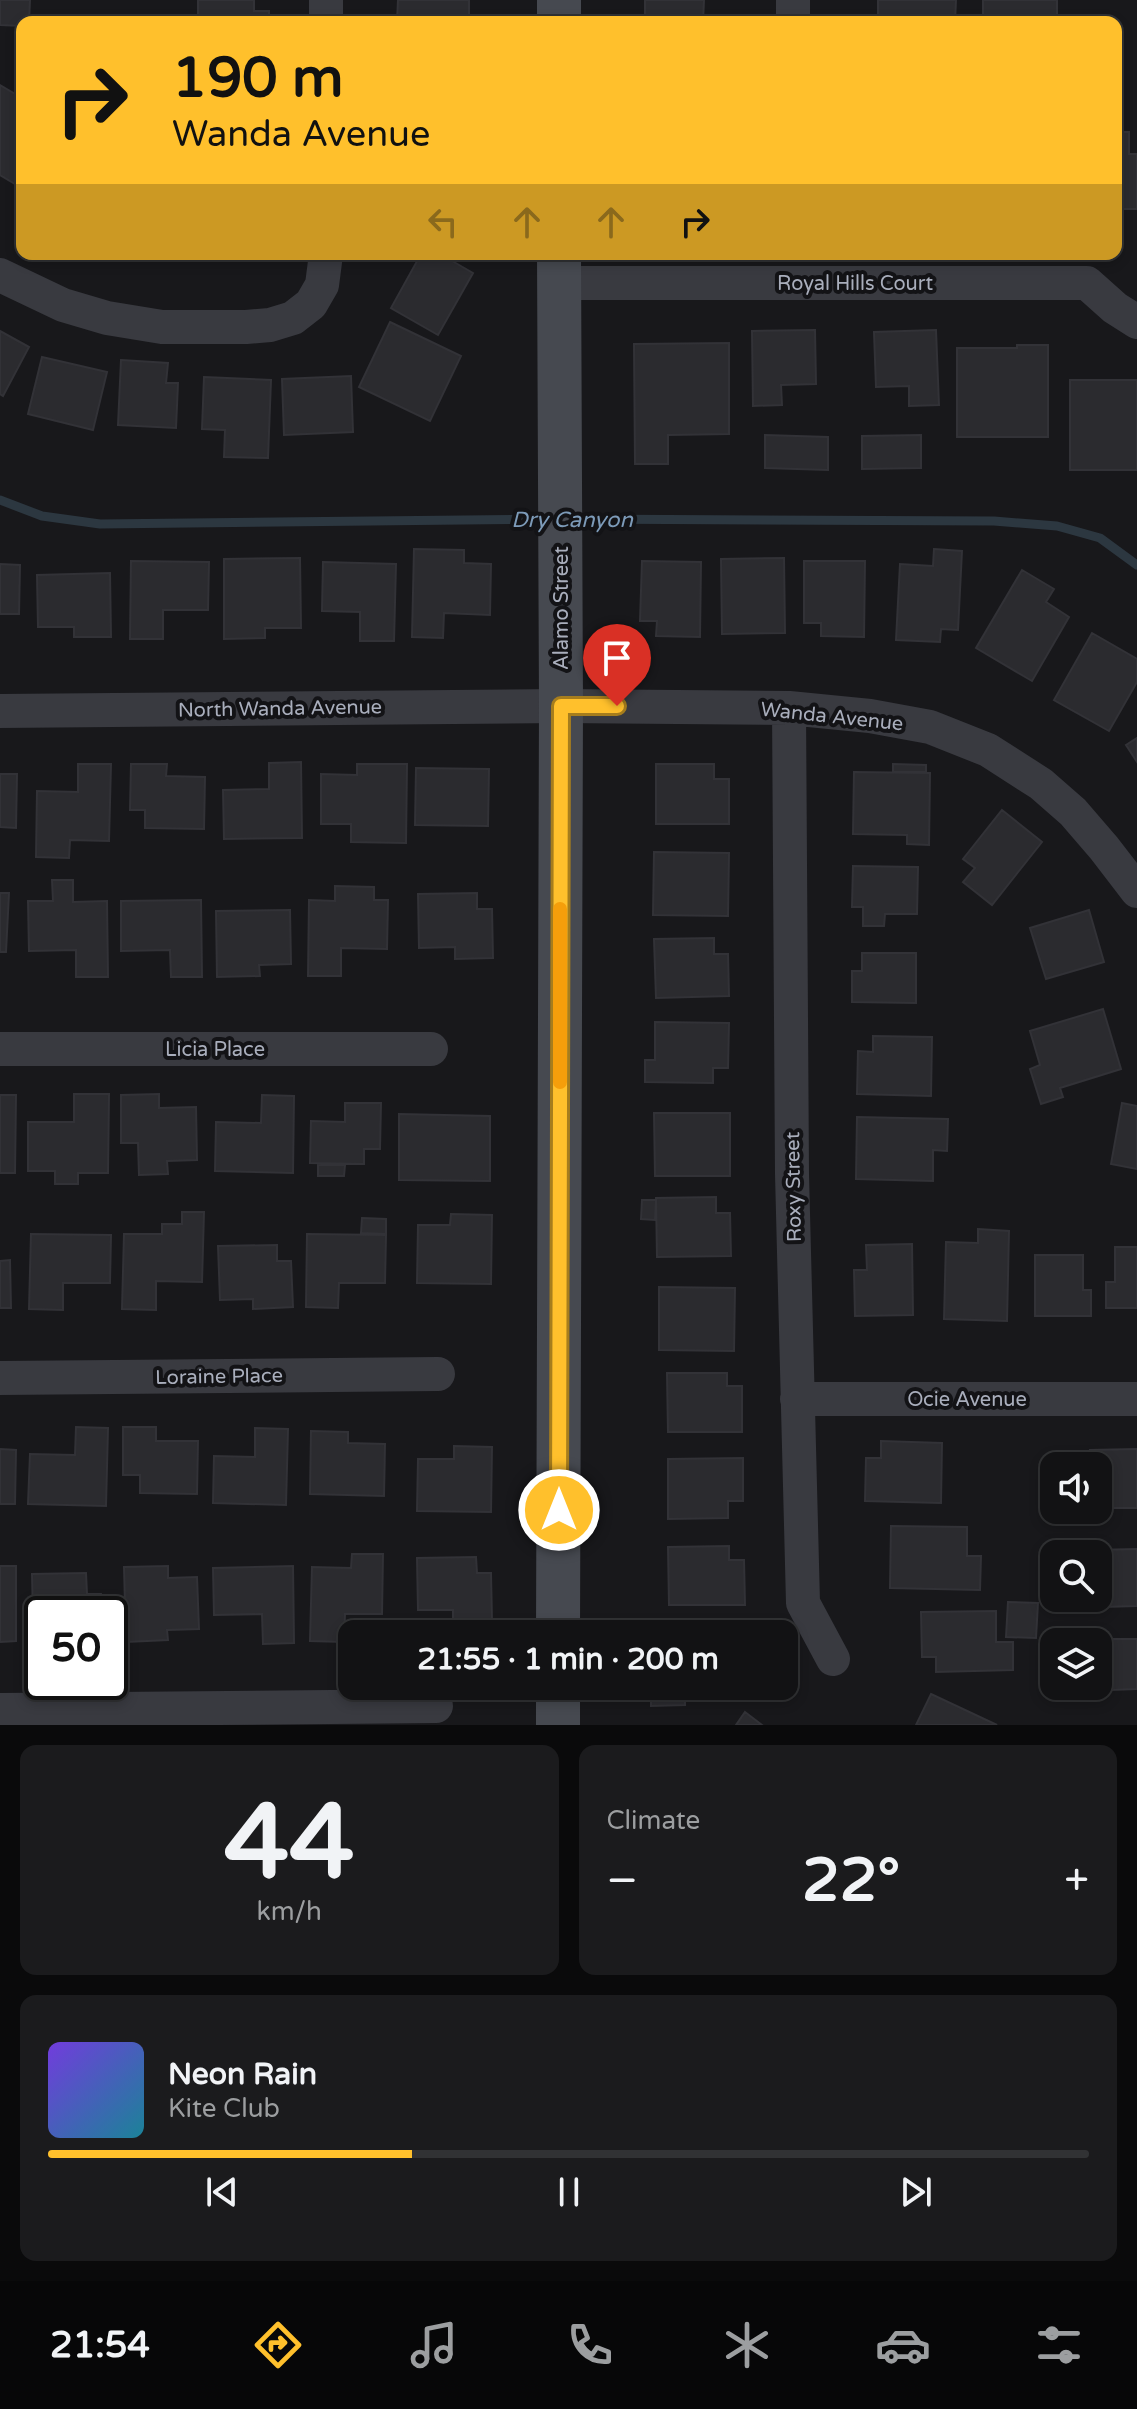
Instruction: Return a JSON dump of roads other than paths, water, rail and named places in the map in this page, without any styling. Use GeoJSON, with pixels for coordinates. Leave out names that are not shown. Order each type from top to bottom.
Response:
{"type":"FeatureCollection","features":[{"type":"Feature","properties":{"kind":"main road","name":"Alamo Street"},"geometry":{"type":"LineString","coordinates":[[558,1620],[559,268]]}},
{"type":"Feature","properties":{"kind":"main road"},"geometry":{"type":"LineString","coordinates":[[558,1700],[558,1725]]}},
{"type":"Feature","properties":{"kind":"street"},"geometry":{"type":"LineString","coordinates":[[0,275],[63,305],[107,318],[162,327],[246,327],[270,325],[293,318],[311,304],[322,285],[325,260]]}},
{"type":"Feature","properties":{"kind":"street","name":"Royal Hills Court"},"geometry":{"type":"LineString","coordinates":[[559,268],[1087,283],[1115,308],[1137,322]]}},
{"type":"Feature","properties":{"kind":"street","name":"Wanda Avenue"},"geometry":{"type":"LineString","coordinates":[[561,706],[789,708],[870,716],[930,727],[988,750],[1041,784],[1073,812],[1137,891]]}},
{"type":"Feature","properties":{"kind":"street","name":"North Wanda Avenue"},"geometry":{"type":"LineString","coordinates":[[0,711],[561,706]]}},
{"type":"Feature","properties":{"kind":"street","name":"Roxy Street"},"geometry":{"type":"LineString","coordinates":[[789,708],[792,1174],[803,1603],[833,1659]]}},
{"type":"Feature","properties":{"kind":"street","name":"Licia Place"},"geometry":{"type":"LineString","coordinates":[[0,1049],[431,1049]]}},
{"type":"Feature","properties":{"kind":"street","name":"Loraine Place"},"geometry":{"type":"LineString","coordinates":[[0,1378],[438,1374]]}},
{"type":"Feature","properties":{"kind":"street","name":"Ocie Avenue"},"geometry":{"type":"LineString","coordinates":[[797,1399],[1137,1399]]}},
{"type":"Feature","properties":{"kind":"street"},"geometry":{"type":"LineString","coordinates":[[0,1710],[436,1706]]}},
{"type":"Feature","properties":{"kind":"waterway","name":"Dry Canyon"},"geometry":{"type":"LineString","coordinates":[[0,500],[42,516],[100,524],[548,519]]}},
{"type":"Feature","properties":{"kind":"waterway","name":"Dry Canyon"},"geometry":{"type":"LineString","coordinates":[[571,519],[994,521],[1057,526],[1100,538],[1137,565]]}}]}
